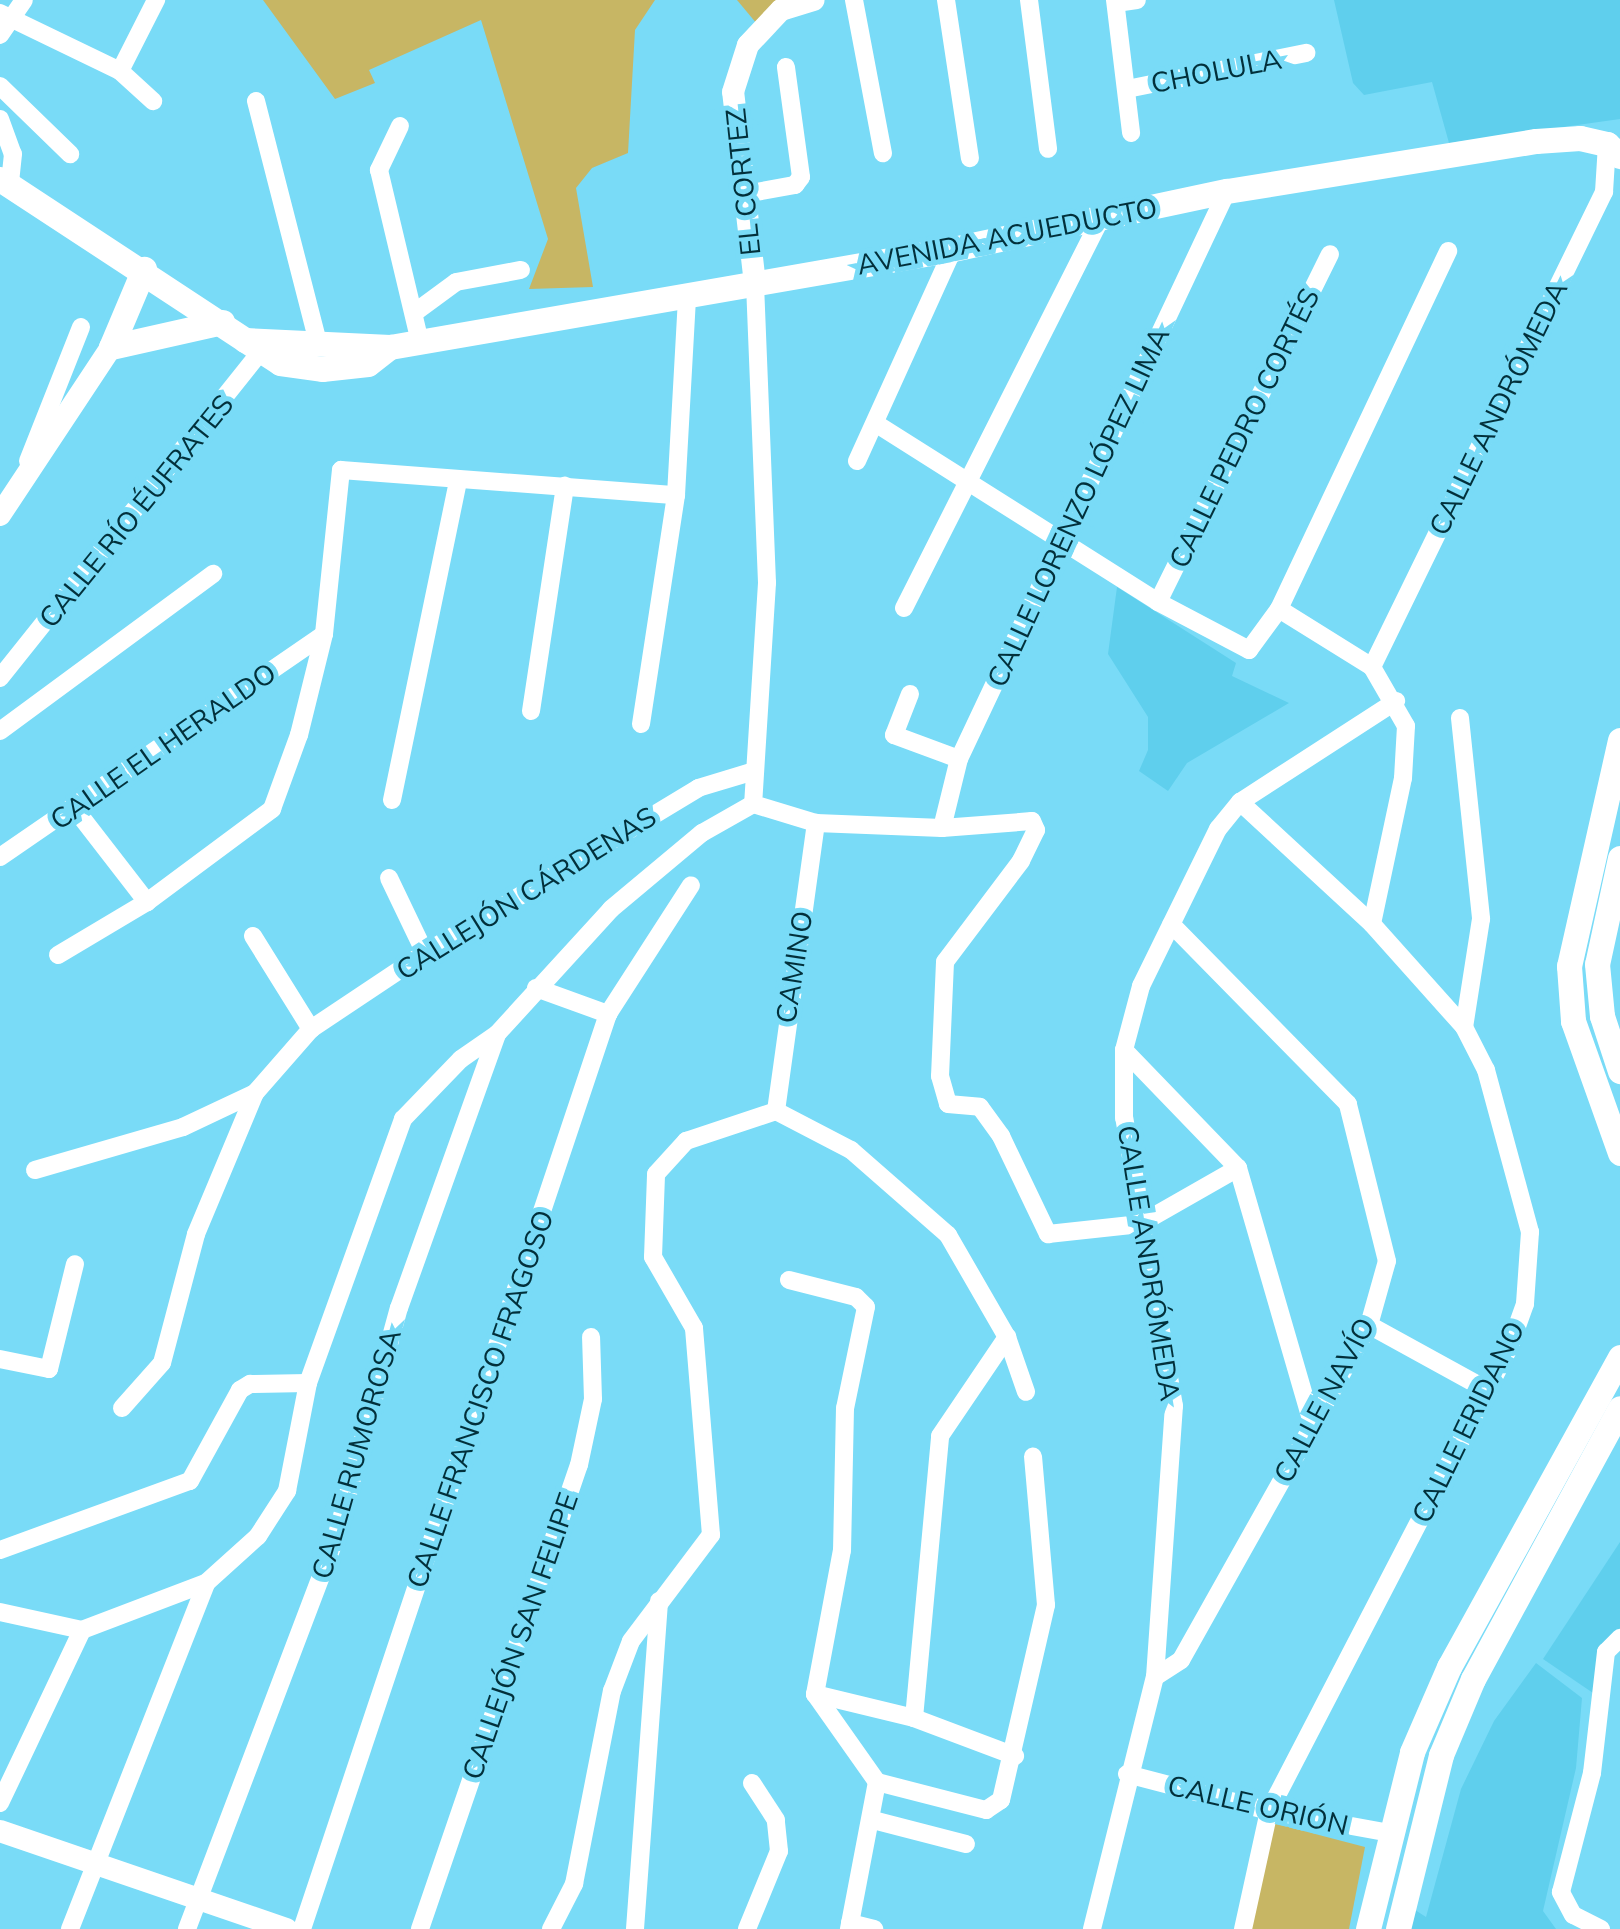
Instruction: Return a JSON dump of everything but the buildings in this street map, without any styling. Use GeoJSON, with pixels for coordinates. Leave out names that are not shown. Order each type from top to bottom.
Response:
{"type":"FeatureCollection","features":[{"type":"Feature","properties":{"kind":"main road","name":"AVENIDA ACUEDUCTO"},"geometry":{"type":"LineString","coordinates":[[258,345],[390,347],[953,250],[1228,191],[1536,140],[1613,150]]}},
{"type":"Feature","properties":{"kind":"main road","name":"AVENIDA ACUEDUCTO"},"geometry":{"type":"LineString","coordinates":[[5,182],[258,345],[322,370],[368,364],[390,347]]}},
{"type":"Feature","properties":{"kind":"main road"},"geometry":{"type":"LineString","coordinates":[[111,347],[144,269]]}},
{"type":"Feature","properties":{"kind":"main road"},"geometry":{"type":"LineString","coordinates":[[111,347],[222,322]]}},
{"type":"Feature","properties":{"kind":"main road"},"geometry":{"type":"LineString","coordinates":[[1620,740],[1569,966],[1573,1020],[1620,1153]]}},
{"type":"Feature","properties":{"kind":"main road"},"geometry":{"type":"LineString","coordinates":[[1620,858],[1598,964],[1602,1016],[1620,1071]]}},
{"type":"Feature","properties":{"kind":"main road"},"geometry":{"type":"LineString","coordinates":[[1368,1929],[1412,1752],[1449,1667],[1620,1356]]}},
{"type":"Feature","properties":{"kind":"main road"},"geometry":{"type":"LineString","coordinates":[[1398,1929],[1441,1755],[1473,1679],[1620,1408]]}},
{"type":"Feature","properties":{"kind":"street"},"geometry":{"type":"LineString","coordinates":[[24,0],[4,23],[120,71],[153,101]]}},
{"type":"Feature","properties":{"kind":"street"},"geometry":{"type":"LineString","coordinates":[[120,71],[156,0]]}},
{"type":"Feature","properties":{"kind":"street","name":"EL CORTEZ"},"geometry":{"type":"LineString","coordinates":[[755,284],[733,92],[748,45],[781,10],[814,0]]}},
{"type":"Feature","properties":{"kind":"street"},"geometry":{"type":"LineString","coordinates":[[854,0],[883,154]]}},
{"type":"Feature","properties":{"kind":"street"},"geometry":{"type":"LineString","coordinates":[[946,0],[970,158]]}},
{"type":"Feature","properties":{"kind":"street"},"geometry":{"type":"LineString","coordinates":[[1029,0],[1048,150]]}},
{"type":"Feature","properties":{"kind":"street"},"geometry":{"type":"LineString","coordinates":[[1131,133],[1115,2],[1137,0]]}},
{"type":"Feature","properties":{"kind":"street","name":"CHOLULA"},"geometry":{"type":"LineString","coordinates":[[1126,89],[1306,53]]}},
{"type":"Feature","properties":{"kind":"street"},"geometry":{"type":"LineString","coordinates":[[744,194],[794,185],[802,178],[786,67]]}},
{"type":"Feature","properties":{"kind":"street"},"geometry":{"type":"LineString","coordinates":[[0,86],[70,154]]}},
{"type":"Feature","properties":{"kind":"street"},"geometry":{"type":"LineString","coordinates":[[256,100],[319,346]]}},
{"type":"Feature","properties":{"kind":"street"},"geometry":{"type":"LineString","coordinates":[[0,119],[14,154],[5,182]]}},
{"type":"Feature","properties":{"kind":"street"},"geometry":{"type":"LineString","coordinates":[[400,126],[379,170],[420,342]]}},
{"type":"Feature","properties":{"kind":"street","name":"CALLE ANDRÓMEDA"},"geometry":{"type":"LineString","coordinates":[[1372,666],[1604,192],[1613,150]]}},
{"type":"Feature","properties":{"kind":"street","name":"CALLE LORENZO LÓPEZ LIMA"},"geometry":{"type":"LineString","coordinates":[[942,828],[959,759],[1228,191]]}},
{"type":"Feature","properties":{"kind":"street"},"geometry":{"type":"LineString","coordinates":[[904,608],[1101,218]]}},
{"type":"Feature","properties":{"kind":"street"},"geometry":{"type":"LineString","coordinates":[[857,461],[953,250]]}},
{"type":"Feature","properties":{"kind":"street"},"geometry":{"type":"LineString","coordinates":[[875,423],[1158,602],[1248,650],[1279,609],[1448,252]]}},
{"type":"Feature","properties":{"kind":"street","name":"CALLE PEDRO CORTÉS"},"geometry":{"type":"LineString","coordinates":[[1158,602],[1330,254]]}},
{"type":"Feature","properties":{"kind":"street"},"geometry":{"type":"LineString","coordinates":[[414,313],[456,282],[521,270]]}},
{"type":"Feature","properties":{"kind":"street"},"geometry":{"type":"LineString","coordinates":[[753,804],[752,772],[767,583],[755,284]]}},
{"type":"Feature","properties":{"kind":"street"},"geometry":{"type":"LineString","coordinates":[[641,724],[676,496],[687,296]]}},
{"type":"Feature","properties":{"kind":"street"},"geometry":{"type":"LineString","coordinates":[[22,476],[81,327]]}},
{"type":"Feature","properties":{"kind":"street","name":"CALLE RÍO ÉUFRATES"},"geometry":{"type":"LineString","coordinates":[[0,678],[258,345]]}},
{"type":"Feature","properties":{"kind":"street"},"geometry":{"type":"LineString","coordinates":[[0,515],[22,476],[111,347]]}},
{"type":"Feature","properties":{"kind":"street"},"geometry":{"type":"LineString","coordinates":[[58,955],[148,902],[272,808],[299,736],[324,634],[341,470],[676,496]]}},
{"type":"Feature","properties":{"kind":"street"},"geometry":{"type":"LineString","coordinates":[[392,800],[458,480]]}},
{"type":"Feature","properties":{"kind":"street"},"geometry":{"type":"LineString","coordinates":[[531,711],[565,486]]}},
{"type":"Feature","properties":{"kind":"street"},"geometry":{"type":"LineString","coordinates":[[0,732],[212,574]]}},
{"type":"Feature","properties":{"kind":"street"},"geometry":{"type":"LineString","coordinates":[[1279,609],[1372,666],[1396,702],[1408,746],[1372,924]]}},
{"type":"Feature","properties":{"kind":"street","name":"CALLE EL HERALDO"},"geometry":{"type":"LineString","coordinates":[[0,857],[324,634]]}},
{"type":"Feature","properties":{"kind":"street"},"geometry":{"type":"LineString","coordinates":[[910,694],[894,736],[959,759]]}},
{"type":"Feature","properties":{"kind":"street","name":"CALLE ANDRÓMEDA"},"geometry":{"type":"LineString","coordinates":[[1092,1929],[1128,1774],[1156,1677],[1174,1406],[1169,1351],[1140,1224],[1124,1118],[1124,1050],[1141,986],[1218,829],[1240,802],[1396,702]]}},
{"type":"Feature","properties":{"kind":"street"},"geometry":{"type":"LineString","coordinates":[[1460,718],[1481,919],[1464,1027]]}},
{"type":"Feature","properties":{"kind":"street","name":"CALLEJÓN CÁRDENAS"},"geometry":{"type":"LineString","coordinates":[[35,1170],[184,1127],[255,1093],[311,1029],[425,953],[698,788],[752,772]]}},
{"type":"Feature","properties":{"kind":"street","name":"CALLE ERIDANO"},"geometry":{"type":"LineString","coordinates":[[1240,802],[1372,924],[1464,1027],[1502,1118],[1530,1232],[1525,1304],[1489,1391],[1269,1811],[1242,1929]]}},
{"type":"Feature","properties":{"kind":"street"},"geometry":{"type":"LineString","coordinates":[[0,1612],[82,1630],[206,1582],[258,1536],[287,1491],[308,1383],[403,1119],[461,1059],[497,1034],[611,909],[702,834],[753,804],[816,823],[942,828],[1032,821],[1036,830],[1021,861],[945,962],[940,1076],[948,1104],[980,1108],[1001,1136],[1048,1234],[1140,1224],[1238,1168]]}},
{"type":"Feature","properties":{"kind":"street"},"geometry":{"type":"LineString","coordinates":[[74,809],[148,902]]}},
{"type":"Feature","properties":{"kind":"street","name":"CAMINO"},"geometry":{"type":"LineString","coordinates":[[776,1111],[816,823]]}},
{"type":"Feature","properties":{"kind":"street"},"geometry":{"type":"LineString","coordinates":[[389,878],[425,953]]}},
{"type":"Feature","properties":{"kind":"street","name":"CALLE FRANCISCO FRAGOSO"},"geometry":{"type":"LineString","coordinates":[[302,1929],[608,1014],[691,885]]}},
{"type":"Feature","properties":{"kind":"street","name":"CALLE NAVÍO"},"geometry":{"type":"LineString","coordinates":[[1156,1677],[1182,1660],[1369,1326],[1387,1261],[1348,1104],[1170,924]]}},
{"type":"Feature","properties":{"kind":"street"},"geometry":{"type":"LineString","coordinates":[[253,936],[311,1029]]}},
{"type":"Feature","properties":{"kind":"street"},"geometry":{"type":"LineString","coordinates":[[536,988],[608,1014]]}},
{"type":"Feature","properties":{"kind":"street","name":"CALLE RUMOROSA"},"geometry":{"type":"LineString","coordinates":[[187,1929],[337,1534],[399,1308],[497,1034]]}},
{"type":"Feature","properties":{"kind":"street"},"geometry":{"type":"LineString","coordinates":[[1124,1050],[1238,1168],[1312,1423]]}},
{"type":"Feature","properties":{"kind":"street"},"geometry":{"type":"LineString","coordinates":[[122,1408],[162,1363],[196,1234],[255,1093]]}},
{"type":"Feature","properties":{"kind":"street"},"geometry":{"type":"LineString","coordinates":[[551,1929],[574,1884],[612,1691],[631,1640],[659,1596],[711,1535],[694,1328],[653,1257],[656,1174],[686,1142],[776,1111],[850,1150],[948,1235],[1007,1337],[1026,1392]]}},
{"type":"Feature","properties":{"kind":"street"},"geometry":{"type":"LineString","coordinates":[[0,1359],[49,1369],[75,1264]]}},
{"type":"Feature","properties":{"kind":"street"},"geometry":{"type":"LineString","coordinates":[[788,1280],[856,1296],[866,1306],[845,1408],[842,1550],[815,1694],[876,1782],[873,1820],[849,1926],[874,1929]]}},
{"type":"Feature","properties":{"kind":"street"},"geometry":{"type":"LineString","coordinates":[[1369,1326],[1489,1391]]}},
{"type":"Feature","properties":{"kind":"street","name":"CALLEJÓN SAN FELIPE"},"geometry":{"type":"LineString","coordinates":[[420,1929],[579,1465],[593,1399],[591,1337]]}},
{"type":"Feature","properties":{"kind":"street"},"geometry":{"type":"LineString","coordinates":[[914,1718],[940,1436],[1007,1337]]}},
{"type":"Feature","properties":{"kind":"street"},"geometry":{"type":"LineString","coordinates":[[0,1550],[190,1481],[240,1390],[308,1383]]}},
{"type":"Feature","properties":{"kind":"street"},"geometry":{"type":"LineString","coordinates":[[876,1782],[986,1810],[1002,1800],[1046,1605],[1034,1457]]}},
{"type":"Feature","properties":{"kind":"street"},"geometry":{"type":"LineString","coordinates":[[70,1929],[206,1582]]}},
{"type":"Feature","properties":{"kind":"street"},"geometry":{"type":"LineString","coordinates":[[635,1929],[659,1596]]}},
{"type":"Feature","properties":{"kind":"street"},"geometry":{"type":"LineString","coordinates":[[0,1804],[82,1630]]}},
{"type":"Feature","properties":{"kind":"street"},"geometry":{"type":"LineString","coordinates":[[1601,1929],[1573,1914],[1561,1892],[1592,1774],[1606,1652],[1620,1638]]}},
{"type":"Feature","properties":{"kind":"street"},"geometry":{"type":"LineString","coordinates":[[815,1694],[914,1718],[1015,1756]]}},
{"type":"Feature","properties":{"kind":"street","name":"CALLE ORIÓN"},"geometry":{"type":"LineString","coordinates":[[1128,1774],[1269,1811],[1390,1833]]}},
{"type":"Feature","properties":{"kind":"street"},"geometry":{"type":"LineString","coordinates":[[747,1929],[779,1850],[776,1820],[752,1783]]}},
{"type":"Feature","properties":{"kind":"street"},"geometry":{"type":"LineString","coordinates":[[873,1820],[966,1844]]}},
{"type":"Feature","properties":{"kind":"street"},"geometry":{"type":"LineString","coordinates":[[0,1831],[196,1901],[288,1929]]}},
{"type":"Feature","properties":{"kind":"shaded area"},"geometry":{"type":"Polygon","coordinates":[[[263,0],[655,0],[635,30],[628,153],[592,168],[576,188],[593,287],[529,289],[548,239],[481,20],[369,70],[375,83],[335,99],[263,0]]]}},
{"type":"Feature","properties":{"kind":"shaded area"},"geometry":{"type":"Polygon","coordinates":[[[737,0],[814,0],[762,30],[737,0]]]}},
{"type":"Feature","properties":{"kind":"shaded area"},"geometry":{"type":"Polygon","coordinates":[[[1334,0],[1620,0],[1620,119],[1449,143],[1432,82],[1364,95],[1353,83],[1334,0]]]}},
{"type":"Feature","properties":{"kind":"shaded area"},"geometry":{"type":"Polygon","coordinates":[[[1117,587],[1236,663],[1232,676],[1289,703],[1187,763],[1168,791],[1139,771],[1148,750],[1148,717],[1108,654],[1117,587]]]}},
{"type":"Feature","properties":{"kind":"shaded area"},"geometry":{"type":"Polygon","coordinates":[[[1620,1542],[1620,1635],[1596,1695],[1543,1659],[1620,1542]]]}},
{"type":"Feature","properties":{"kind":"shaded area"},"geometry":{"type":"Polygon","coordinates":[[[1536,1663],[1582,1698],[1576,1768],[1543,1911],[1556,1929],[1407,1929],[1412,1908],[1426,1917],[1461,1789],[1494,1721],[1536,1663]]]}},
{"type":"Feature","properties":{"kind":"shaded area"},"geometry":{"type":"Polygon","coordinates":[[[1273,1823],[1365,1847],[1349,1929],[1249,1929],[1273,1823]]]}}]}
